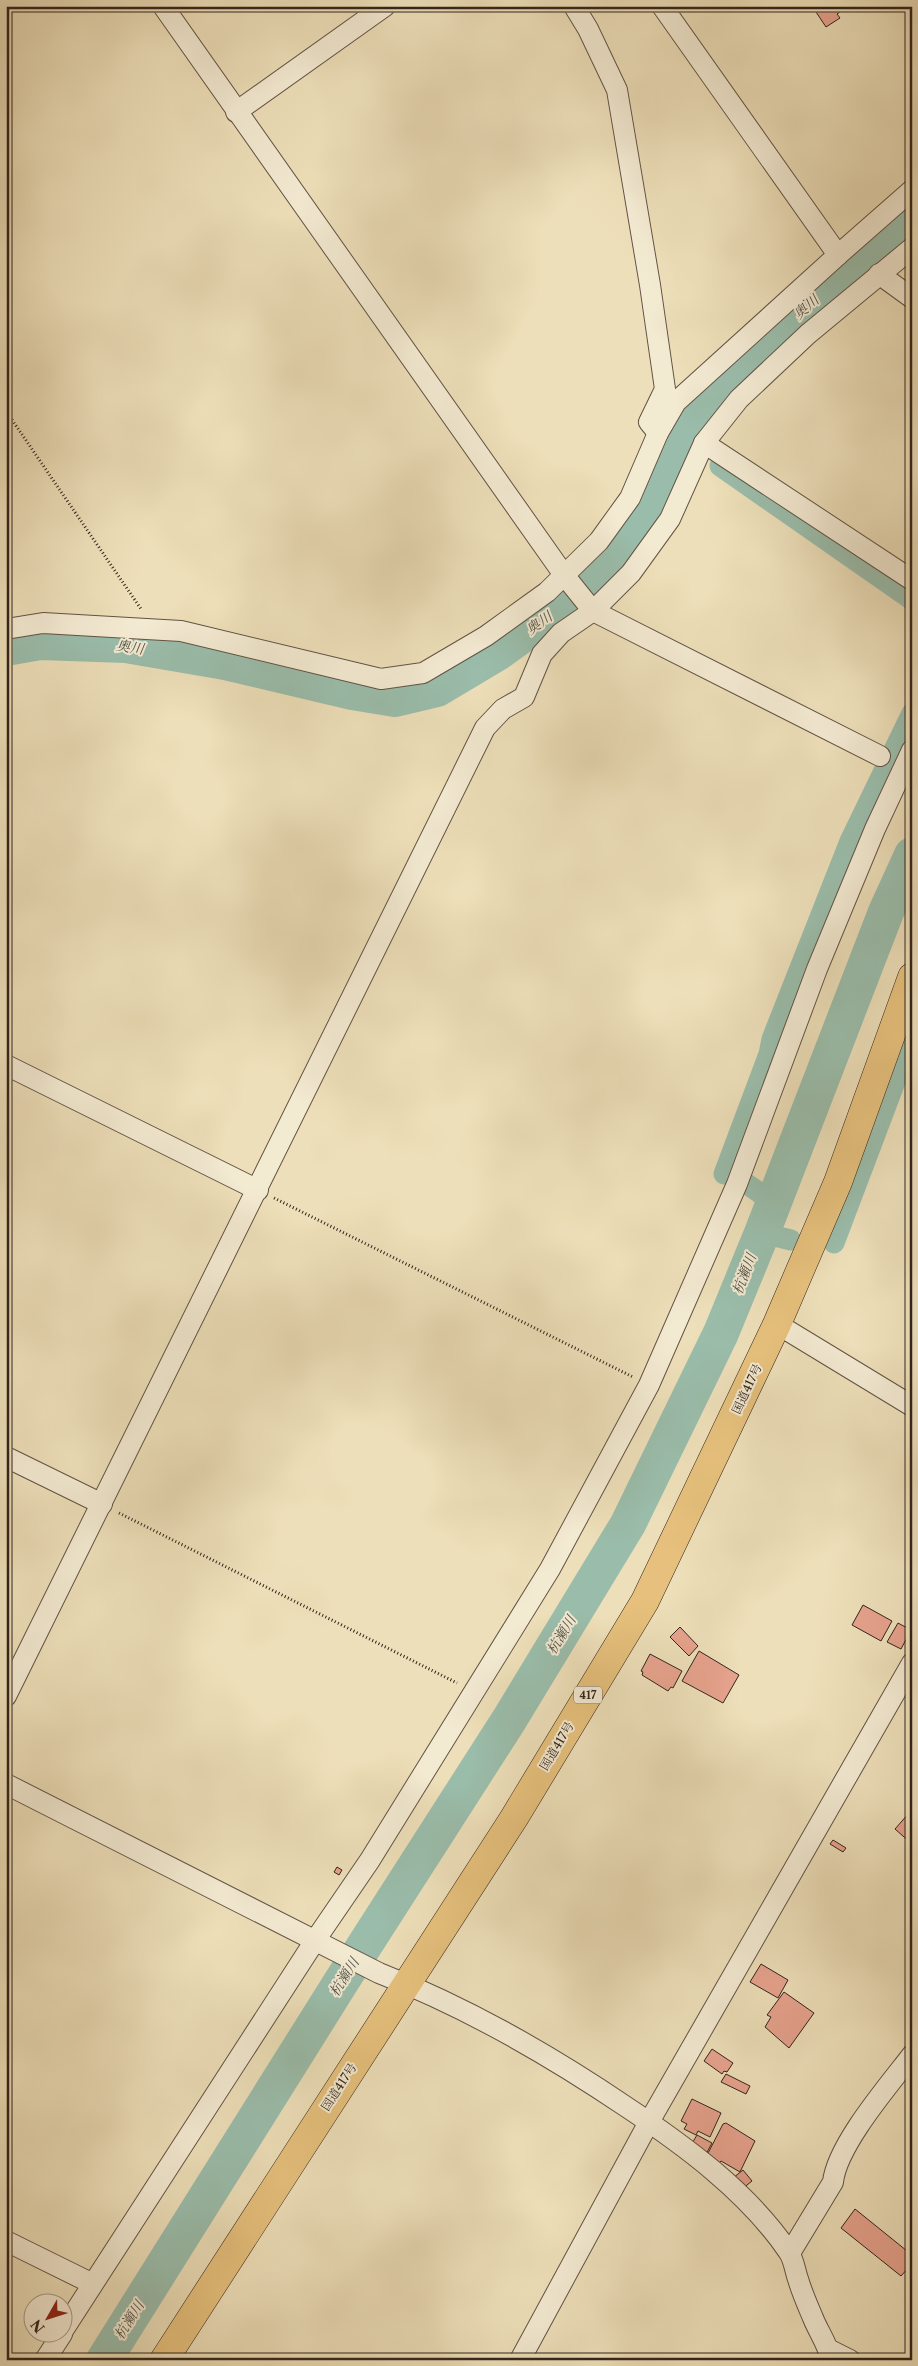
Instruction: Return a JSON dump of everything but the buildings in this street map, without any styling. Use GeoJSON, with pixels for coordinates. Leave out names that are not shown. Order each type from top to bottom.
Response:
{"type":"FeatureCollection","features":[{"type":"Feature","properties":{"kind":"highway","name":"国道417号"},"geometry":{"type":"LineString","coordinates":[[164,2360],[514,1818],[645,1601],[777,1324],[838,1182],[912,977]]}},
{"type":"Feature","properties":{"kind":"street"},"geometry":{"type":"LineString","coordinates":[[163,6],[566,577],[593,611],[880,756]]}},
{"type":"Feature","properties":{"kind":"street"},"geometry":{"type":"LineString","coordinates":[[236,112],[385,6]]}},
{"type":"Feature","properties":{"kind":"street"},"geometry":{"type":"LineString","coordinates":[[574,6],[588,29],[617,90],[650,285],[665,389],[649,422],[658,434]]}},
{"type":"Feature","properties":{"kind":"street"},"geometry":{"type":"LineString","coordinates":[[662,6],[838,255]]}},
{"type":"Feature","properties":{"kind":"street"},"geometry":{"type":"LineString","coordinates":[[6,629],[43,623],[181,631],[382,679],[423,673],[486,636],[566,577],[599,541],[630,498],[658,434],[676,402],[912,190]]}},
{"type":"Feature","properties":{"kind":"street"},"geometry":{"type":"LineString","coordinates":[[6,1696],[486,728],[503,709],[524,697],[542,654],[561,633],[593,611],[631,574],[670,519],[704,443],[740,399],[808,334],[912,248]]}},
{"type":"Feature","properties":{"kind":"street"},"geometry":{"type":"LineString","coordinates":[[879,274],[912,298]]}},
{"type":"Feature","properties":{"kind":"street"},"geometry":{"type":"LineString","coordinates":[[704,443],[912,580]]}},
{"type":"Feature","properties":{"kind":"street"},"geometry":{"type":"LineString","coordinates":[[72,2318],[320,1942],[473,1691],[550,1569],[649,1385],[737,1184],[817,969],[874,829],[912,750]]}},
{"type":"Feature","properties":{"kind":"street"},"geometry":{"type":"LineString","coordinates":[[6,1065],[258,1190]]}},
{"type":"Feature","properties":{"kind":"street"},"geometry":{"type":"LineString","coordinates":[[777,1324],[912,1406]]}},
{"type":"Feature","properties":{"kind":"street"},"geometry":{"type":"LineString","coordinates":[[6,1457],[102,1504]]}},
{"type":"Feature","properties":{"kind":"street"},"geometry":{"type":"LineString","coordinates":[[520,2360],[650,2122],[912,1663]]}},
{"type":"Feature","properties":{"kind":"street"},"geometry":{"type":"LineString","coordinates":[[6,1784],[379,1973],[406,1983],[525,2043],[650,2122],[708,2164],[765,2222],[790,2252],[814,2321],[830,2354],[850,2360]]}},
{"type":"Feature","properties":{"kind":"street"},"geometry":{"type":"LineString","coordinates":[[790,2252],[833,2182],[834,2171],[859,2124],[912,2055]]}},
{"type":"Feature","properties":{"kind":"street"},"geometry":{"type":"LineString","coordinates":[[6,2241],[84,2280]]}},
{"type":"Feature","properties":{"kind":"street"},"geometry":{"type":"LineString","coordinates":[[45,2360],[55,2344]]}},
{"type":"Feature","properties":{"kind":"path"},"geometry":{"type":"LineString","coordinates":[[6,411],[155,630]]}},
{"type":"Feature","properties":{"kind":"path"},"geometry":{"type":"LineString","coordinates":[[258,1190],[649,1385]]}},
{"type":"Feature","properties":{"kind":"path"},"geometry":{"type":"LineString","coordinates":[[102,1504],[473,1691]]}},
{"type":"Feature","properties":{"kind":"waterway","name":"奥川"},"geometry":{"type":"LineString","coordinates":[[6,648],[40,642],[126,645],[225,662],[352,692],[395,699],[437,689],[499,652],[572,599],[618,560],[662,492],[699,414],[739,365],[835,280],[912,216]]}},
{"type":"Feature","properties":{"kind":"waterway"},"geometry":{"type":"LineString","coordinates":[[720,466],[912,600]]}},
{"type":"Feature","properties":{"kind":"waterway"},"geometry":{"type":"LineString","coordinates":[[724,1174],[769,1054],[772,1039],[850,841],[912,713]]}},
{"type":"Feature","properties":{"kind":"waterway","name":"杭瀬川"},"geometry":{"type":"LineString","coordinates":[[104,2360],[341,1982],[509,1720],[628,1524],[721,1333],[762,1233],[886,912],[912,855]]}},
{"type":"Feature","properties":{"kind":"waterway"},"geometry":{"type":"LineString","coordinates":[[834,1243],[912,1037]]}},
{"type":"Feature","properties":{"kind":"waterway"},"geometry":{"type":"LineString","coordinates":[[747,1184],[774,1203]]}},
{"type":"Feature","properties":{"kind":"waterway"},"geometry":{"type":"LineString","coordinates":[[762,1233],[791,1240]]}}]}
